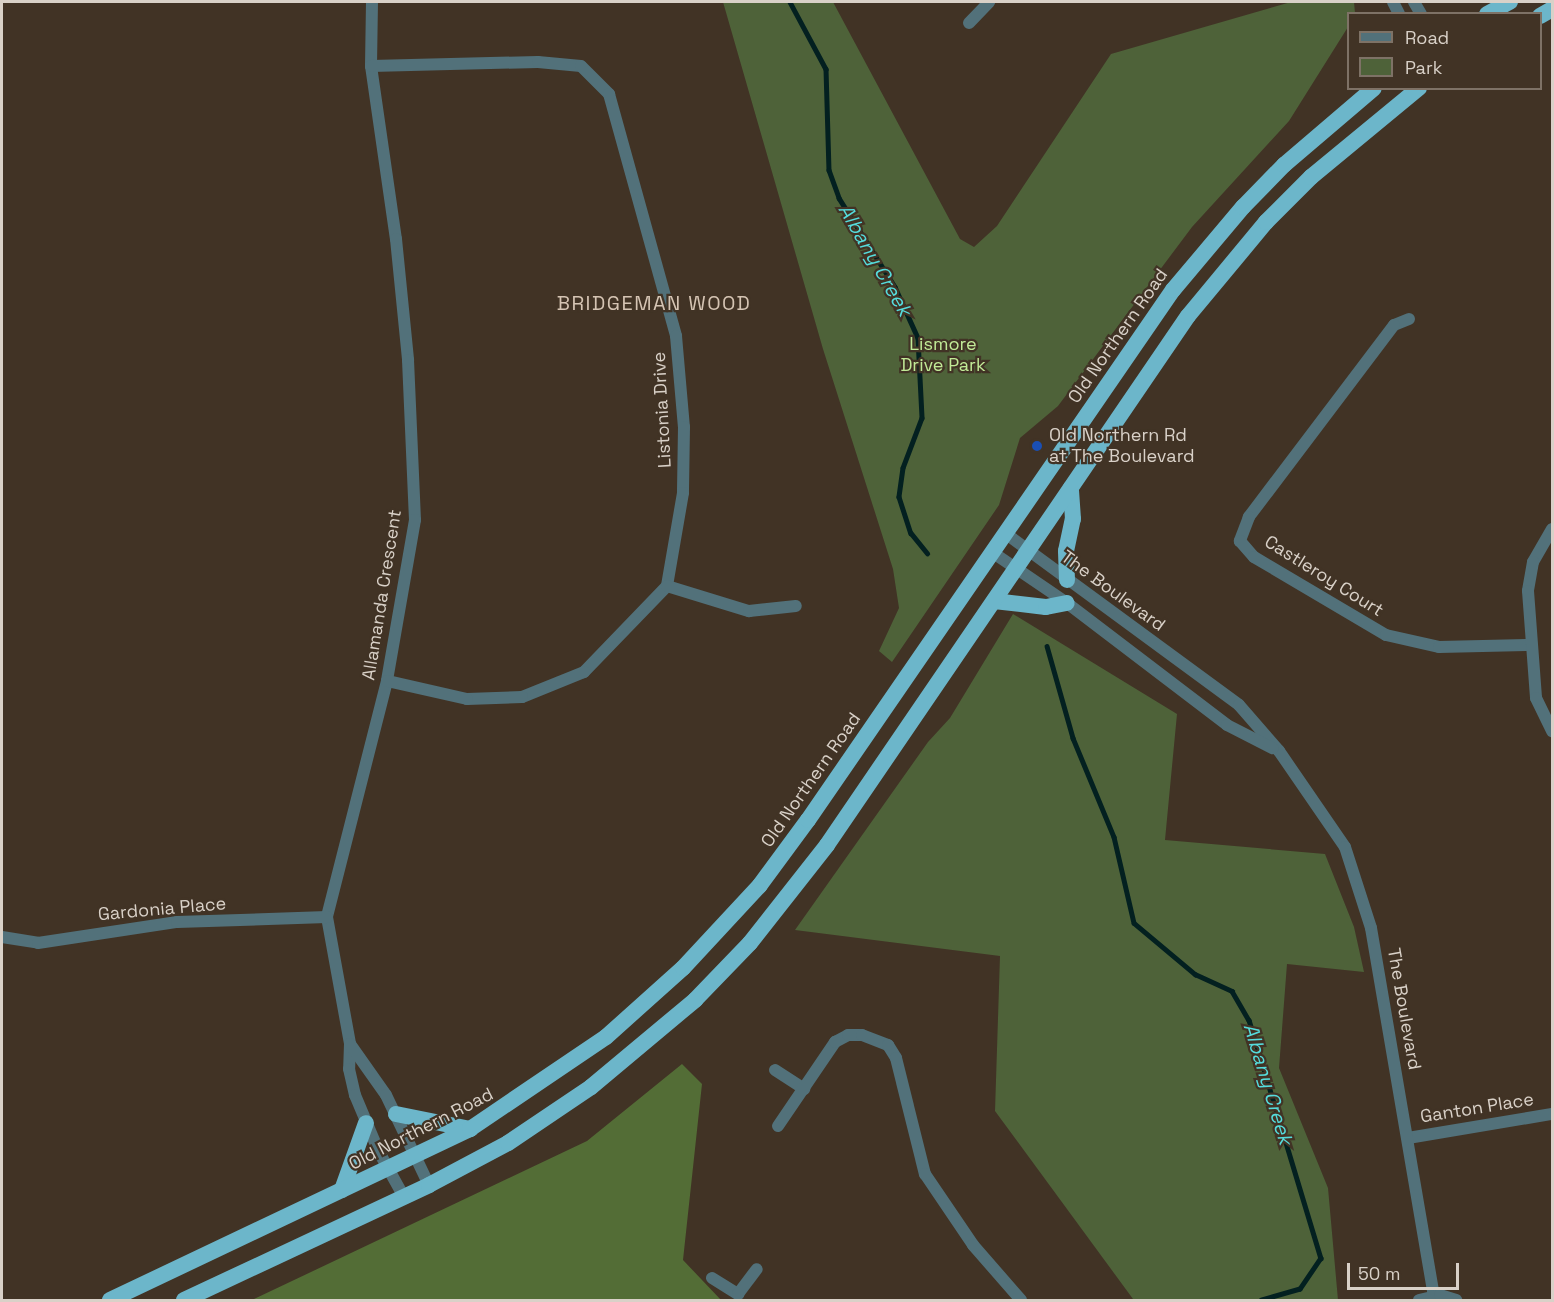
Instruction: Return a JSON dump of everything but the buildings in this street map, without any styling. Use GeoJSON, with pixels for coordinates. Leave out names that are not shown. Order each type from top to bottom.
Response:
{"type":"FeatureCollection","features":[{"type":"Feature","properties":{"kind":"highway"},"geometry":{"type":"LineString","coordinates":[[1491,12],[1510,2]]}},
{"type":"Feature","properties":{"kind":"highway"},"geometry":{"type":"LineString","coordinates":[[184,1300],[429,1185],[508,1143],[591,1087],[675,1019],[719,976],[827,845],[1188,316],[1259,229],[1345,147],[1416,90]]}},
{"type":"Feature","properties":{"kind":"highway","name":"Old Northern Road"},"geometry":{"type":"LineString","coordinates":[[110,1300],[470,1129],[606,1037],[718,934],[808,820],[1139,336],[1211,243],[1284,165],[1368,91]]}},
{"type":"Feature","properties":{"kind":"highway"},"geometry":{"type":"LineString","coordinates":[[1067,580],[1066,551],[1073,519],[1071,488]]}},
{"type":"Feature","properties":{"kind":"highway"},"geometry":{"type":"LineString","coordinates":[[994,601],[1046,607],[1067,603]]}},
{"type":"Feature","properties":{"kind":"highway"},"geometry":{"type":"LineString","coordinates":[[396,1114],[470,1129]]}},
{"type":"Feature","properties":{"kind":"highway"},"geometry":{"type":"LineString","coordinates":[[342,1190],[366,1123]]}},
{"type":"Feature","properties":{"kind":"street","name":"Allamanda Crescent"},"geometry":{"type":"LineString","coordinates":[[372,2],[371,66],[396,239],[408,360],[415,520],[387,681],[327,916],[350,1044],[349,1069],[366,1123],[404,1197]]}},
{"type":"Feature","properties":{"kind":"street"},"geometry":{"type":"LineString","coordinates":[[969,22],[989,2]]}},
{"type":"Feature","properties":{"kind":"street","name":"Listonia Drive"},"geometry":{"type":"LineString","coordinates":[[371,66],[538,62],[581,66],[609,94],[676,336],[680,366],[683,493],[667,586]]}},
{"type":"Feature","properties":{"kind":"street","name":"Castleroy Court"},"geometry":{"type":"LineString","coordinates":[[1409,319],[1394,325],[1249,517],[1240,541],[1254,557],[1386,636],[1439,647],[1530,645]]}},
{"type":"Feature","properties":{"kind":"street"},"geometry":{"type":"LineString","coordinates":[[1552,529],[1533,562],[1528,591],[1530,645],[1536,698],[1552,731]]}},
{"type":"Feature","properties":{"kind":"street","name":"The Boulevard"},"geometry":{"type":"LineString","coordinates":[[1005,533],[1027,553],[1239,705],[1279,751],[1345,847],[1371,928],[1434,1295]]}},
{"type":"Feature","properties":{"kind":"street","name":"The Boulevard"},"geometry":{"type":"LineString","coordinates":[[992,552],[1067,603],[1227,725],[1279,751]]}},
{"type":"Feature","properties":{"kind":"street"},"geometry":{"type":"LineString","coordinates":[[387,681],[467,699],[522,697],[584,672],[667,586],[748,611],[796,606]]}},
{"type":"Feature","properties":{"kind":"street","name":"Gardonia Place"},"geometry":{"type":"LineString","coordinates":[[2,937],[38,943],[177,922],[327,916]]}},
{"type":"Feature","properties":{"kind":"street"},"geometry":{"type":"LineString","coordinates":[[778,1126],[835,1042],[848,1035],[874,1038],[888,1045],[896,1058],[925,1174],[973,1245],[1021,1300]]}},
{"type":"Feature","properties":{"kind":"street","name":"Allamanda Crescent"},"geometry":{"type":"LineString","coordinates":[[350,1044],[396,1114],[429,1185]]}},
{"type":"Feature","properties":{"kind":"street"},"geometry":{"type":"LineString","coordinates":[[775,1070],[804,1089]]}},
{"type":"Feature","properties":{"kind":"street","name":"Ganton Place"},"geometry":{"type":"LineString","coordinates":[[1408,1138],[1552,1114]]}},
{"type":"Feature","properties":{"kind":"street"},"geometry":{"type":"LineString","coordinates":[[712,1278],[741,1297],[757,1269]]}},
{"type":"Feature","properties":{"kind":"street"},"geometry":{"type":"LineString","coordinates":[[1419,1300],[1434,1295],[1456,1300]]}},
{"type":"Feature","properties":{"kind":"green space","name":"Lismore Drive Park"},"geometry":{"type":"Polygon","coordinates":[[[723,2],[833,2],[960,239],[974,247],[997,226],[1111,54],[1291,2],[1354,2],[1355,12],[1347,12],[1347,29],[1289,121],[1192,227],[1058,406],[1020,438],[999,505],[892,662],[879,651],[899,608],[893,569],[823,349],[723,2]]]}},
{"type":"Feature","properties":{"kind":"green space"},"geometry":{"type":"Polygon","coordinates":[[[1013,614],[1177,714],[1165,840],[1325,854],[1354,927],[1364,972],[1287,964],[1279,1068],[1328,1188],[1338,1300],[1127,1300],[1133,1299],[995,1111],[1000,956],[795,930],[928,742],[950,718],[1013,614]]]}},
{"type":"Feature","properties":{"kind":"green space"},"geometry":{"type":"Polygon","coordinates":[[[682,1064],[702,1084],[683,1260],[721,1300],[252,1300],[587,1141],[682,1064]]]}},
{"type":"Feature","properties":{"kind":"waterway","name":"Albany Creek"},"geometry":{"type":"LineString","coordinates":[[790,2],[826,69],[829,170],[839,198],[895,287],[918,338],[922,418],[903,468],[899,497],[911,533],[927,553]]}},
{"type":"Feature","properties":{"kind":"waterway","name":"Albany Creek"},"geometry":{"type":"LineString","coordinates":[[1047,646],[1073,738],[1114,837],[1134,923],[1195,974],[1232,991],[1249,1020],[1321,1258],[1300,1289],[1262,1300]]}},
{"type":"Feature","properties":{"kind":"place","name":"Old Northern Rd at The Boulevard"},"geometry":{"type":"Point","coordinates":[1037,446]}},
{"type":"Feature","properties":{"kind":"district","name":"BRIDGEMAN WOOD"},"geometry":{"type":"Point","coordinates":[654,303]}}]}
